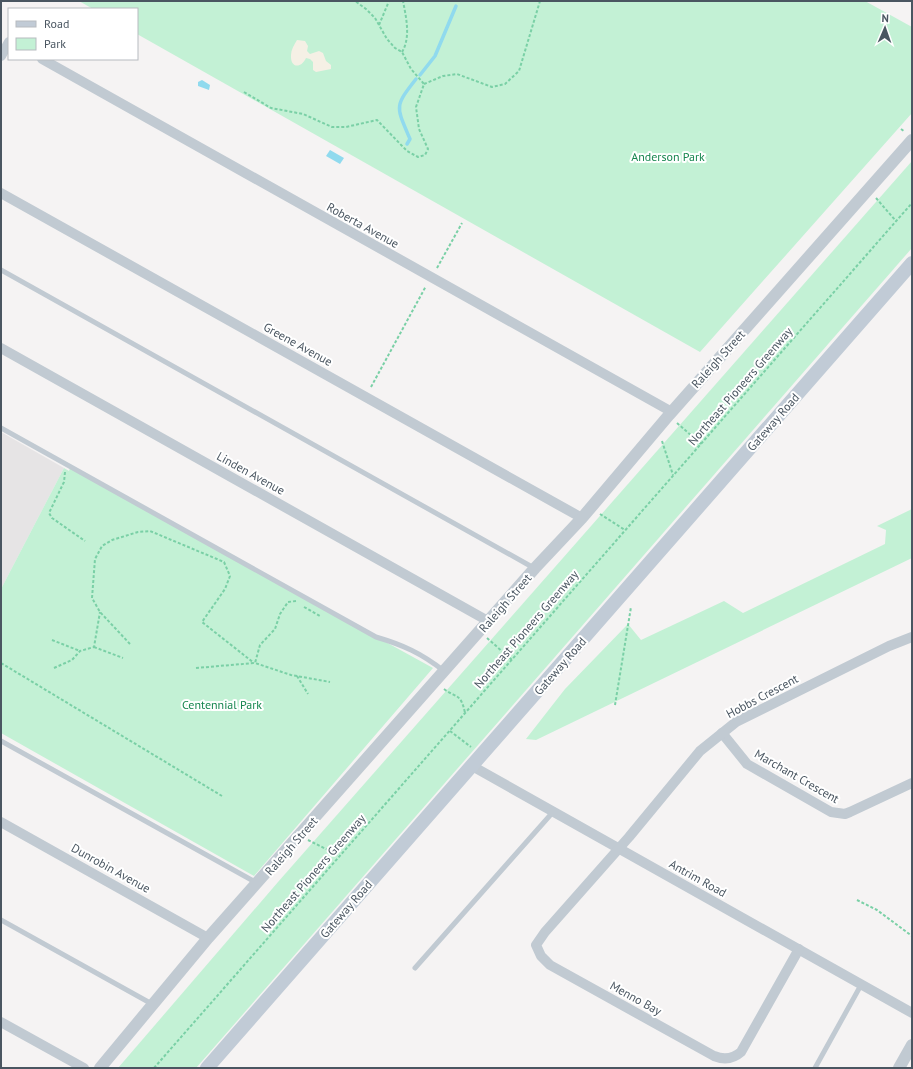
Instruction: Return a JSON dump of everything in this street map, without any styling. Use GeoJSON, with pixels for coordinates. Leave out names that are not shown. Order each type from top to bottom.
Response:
{"type":"FeatureCollection","features":[{"type":"Feature","properties":{"kind":"main road","name":"Gateway Road"},"geometry":{"type":"LineString","coordinates":[[207,1068],[912,263]]}},
{"type":"Feature","properties":{"kind":"street"},"geometry":{"type":"LineString","coordinates":[[1,56],[8,43]]}},
{"type":"Feature","properties":{"kind":"street","name":"Roberta Avenue"},"geometry":{"type":"LineString","coordinates":[[44,60],[670,414]]}},
{"type":"Feature","properties":{"kind":"street","name":"Raleigh Street"},"geometry":{"type":"LineString","coordinates":[[100,1068],[208,938],[299,837],[535,568],[591,508],[670,414],[912,140]]}},
{"type":"Feature","properties":{"kind":"street","name":"Greene Avenue"},"geometry":{"type":"LineString","coordinates":[[1,193],[582,518]]}},
{"type":"Feature","properties":{"kind":"street","name":"Linden Avenue"},"geometry":{"type":"LineString","coordinates":[[1,348],[488,621]]}},
{"type":"Feature","properties":{"kind":"street","name":"Hobbs Crescent"},"geometry":{"type":"LineString","coordinates":[[618,848],[700,751],[736,722],[889,646],[912,637]]}},
{"type":"Feature","properties":{"kind":"street","name":"Marchant Crescent"},"geometry":{"type":"LineString","coordinates":[[722,733],[747,764],[831,812],[844,814],[850,812],[912,783]]}},
{"type":"Feature","properties":{"kind":"street","name":"Antrim Road"},"geometry":{"type":"LineString","coordinates":[[472,766],[912,1013]]}},
{"type":"Feature","properties":{"kind":"street","name":"Dunrobin Avenue"},"geometry":{"type":"LineString","coordinates":[[1,822],[208,938]]}},
{"type":"Feature","properties":{"kind":"street","name":"Menno Bay"},"geometry":{"type":"LineString","coordinates":[[618,848],[545,932],[536,945],[540,956],[550,965],[564,973],[714,1056],[728,1059],[741,1052],[799,950]]}},
{"type":"Feature","properties":{"kind":"street"},"geometry":{"type":"LineString","coordinates":[[1,1022],[84,1068]]}},
{"type":"Feature","properties":{"kind":"street"},"geometry":{"type":"LineString","coordinates":[[899,1068],[912,1045]]}},
{"type":"Feature","properties":{"kind":"lane"},"geometry":{"type":"LineString","coordinates":[[1,270],[535,568]]}},
{"type":"Feature","properties":{"kind":"lane"},"geometry":{"type":"LineString","coordinates":[[1,428],[376,637],[403,645],[427,658],[444,671]]}},
{"type":"Feature","properties":{"kind":"lane"},"geometry":{"type":"LineString","coordinates":[[1,741],[257,884]]}},
{"type":"Feature","properties":{"kind":"lane"},"geometry":{"type":"LineString","coordinates":[[415,968],[553,812]]}},
{"type":"Feature","properties":{"kind":"lane"},"geometry":{"type":"LineString","coordinates":[[1,920],[152,1004]]}},
{"type":"Feature","properties":{"kind":"lane"},"geometry":{"type":"LineString","coordinates":[[814,1068],[861,985]]}},
{"type":"Feature","properties":{"kind":"path"},"geometry":{"type":"LineString","coordinates":[[354,1],[366,9],[395,48],[402,52],[411,69],[424,84]]}},
{"type":"Feature","properties":{"kind":"path"},"geometry":{"type":"LineString","coordinates":[[379,25],[381,16],[389,1]]}},
{"type":"Feature","properties":{"kind":"path"},"geometry":{"type":"LineString","coordinates":[[402,52],[406,44],[406,22],[403,1]]}},
{"type":"Feature","properties":{"kind":"path"},"geometry":{"type":"LineString","coordinates":[[244,92],[271,108],[303,114],[332,127],[346,127],[377,120],[407,151],[418,157],[425,155],[428,149],[419,129],[416,107],[424,84],[443,76],[457,74],[492,87],[505,84],[519,71],[540,1]]}},
{"type":"Feature","properties":{"kind":"path"},"geometry":{"type":"LineString","coordinates":[[868,190],[884,205],[896,221]]}},
{"type":"Feature","properties":{"kind":"path","name":"Northeast Pioneers Greenway"},"geometry":{"type":"LineString","coordinates":[[154,1068],[912,203]]}},
{"type":"Feature","properties":{"kind":"path"},"geometry":{"type":"LineString","coordinates":[[434,272],[462,223]]}},
{"type":"Feature","properties":{"kind":"path"},"geometry":{"type":"LineString","coordinates":[[371,387],[428,284]]}},
{"type":"Feature","properties":{"kind":"path"},"geometry":{"type":"LineString","coordinates":[[670,414],[701,444]]}},
{"type":"Feature","properties":{"kind":"path"},"geometry":{"type":"LineString","coordinates":[[657,429],[673,476]]}},
{"type":"Feature","properties":{"kind":"path"},"geometry":{"type":"LineString","coordinates":[[65,464],[64,482],[50,513],[52,518],[85,541]]}},
{"type":"Feature","properties":{"kind":"path"},"geometry":{"type":"LineString","coordinates":[[591,508],[625,530]]}},
{"type":"Feature","properties":{"kind":"path"},"geometry":{"type":"LineString","coordinates":[[130,644],[100,612],[92,598],[95,559],[102,546],[112,540],[138,532],[150,532],[224,562],[230,576],[225,589],[202,622],[254,663],[297,676],[330,682]]}},
{"type":"Feature","properties":{"kind":"path"},"geometry":{"type":"LineString","coordinates":[[254,663],[260,644],[275,629],[288,602],[296,601],[323,618]]}},
{"type":"Feature","properties":{"kind":"path"},"geometry":{"type":"LineString","coordinates":[[616,705],[631,607]]}},
{"type":"Feature","properties":{"kind":"path"},"geometry":{"type":"LineString","coordinates":[[94,647],[100,612]]}},
{"type":"Feature","properties":{"kind":"path"},"geometry":{"type":"LineString","coordinates":[[485,636],[512,660]]}},
{"type":"Feature","properties":{"kind":"path"},"geometry":{"type":"LineString","coordinates":[[52,640],[80,651]]}},
{"type":"Feature","properties":{"kind":"path"},"geometry":{"type":"LineString","coordinates":[[54,668],[72,660],[80,651],[94,647],[123,658]]}},
{"type":"Feature","properties":{"kind":"path"},"geometry":{"type":"LineString","coordinates":[[1,663],[222,796]]}},
{"type":"Feature","properties":{"kind":"path"},"geometry":{"type":"LineString","coordinates":[[196,668],[254,663]]}},
{"type":"Feature","properties":{"kind":"path"},"geometry":{"type":"LineString","coordinates":[[297,676],[308,694]]}},
{"type":"Feature","properties":{"kind":"path"},"geometry":{"type":"LineString","coordinates":[[436,681],[448,692],[455,693],[464,706],[465,713]]}},
{"type":"Feature","properties":{"kind":"path"},"geometry":{"type":"LineString","coordinates":[[450,731],[481,755]]}},
{"type":"Feature","properties":{"kind":"path"},"geometry":{"type":"LineString","coordinates":[[299,837],[340,856]]}},
{"type":"Feature","properties":{"kind":"path"},"geometry":{"type":"LineString","coordinates":[[857,900],[877,910],[912,936]]}},
{"type":"Feature","properties":{"kind":"shaded area"},"geometry":{"type":"Polygon","coordinates":[[[1,432],[64,468],[1,589],[1,432]]]}},
{"type":"Feature","properties":{"kind":"green space","name":"Anderson Park"},"geometry":{"type":"Polygon","coordinates":[[[79,1],[865,1],[912,27],[912,113],[700,352],[138,35],[138,8],[91,8],[79,1]]]}},
{"type":"Feature","properties":{"kind":"green space"},"geometry":{"type":"Polygon","coordinates":[[[912,161],[912,248],[196,1068],[118,1068],[278,882],[912,161]]]}},
{"type":"Feature","properties":{"kind":"green space","name":"Centennial Park"},"geometry":{"type":"Polygon","coordinates":[[[64,468],[69,471],[70,468],[433,668],[254,876],[1,733],[1,589],[64,468]]]}},
{"type":"Feature","properties":{"kind":"green space"},"geometry":{"type":"Polygon","coordinates":[[[912,509],[912,558],[536,740],[526,739],[565,689],[628,624],[641,640],[724,601],[743,613],[885,544],[886,530],[877,526],[912,509]]]}},
{"type":"Feature","properties":{"kind":"sand"},"geometry":{"type":"Polygon","coordinates":[[[297,40],[305,41],[308,46],[307,51],[310,54],[319,51],[323,53],[326,61],[331,65],[331,69],[316,72],[313,70],[313,62],[306,58],[301,64],[296,66],[294,65],[291,59],[291,53],[297,40]]]}},
{"type":"Feature","properties":{"kind":"water"},"geometry":{"type":"Polygon","coordinates":[[[202,80],[210,85],[209,90],[198,86],[198,82],[202,80]]]}},
{"type":"Feature","properties":{"kind":"water"},"geometry":{"type":"Polygon","coordinates":[[[330,150],[344,158],[340,164],[326,156],[330,150]]]}},
{"type":"Feature","properties":{"kind":"waterway"},"geometry":{"type":"LineString","coordinates":[[420,75],[435,56],[456,6]]}},
{"type":"Feature","properties":{"kind":"waterway"},"geometry":{"type":"LineString","coordinates":[[407,144],[410,139],[402,120],[400,107],[404,96],[416,79]]}}]}
